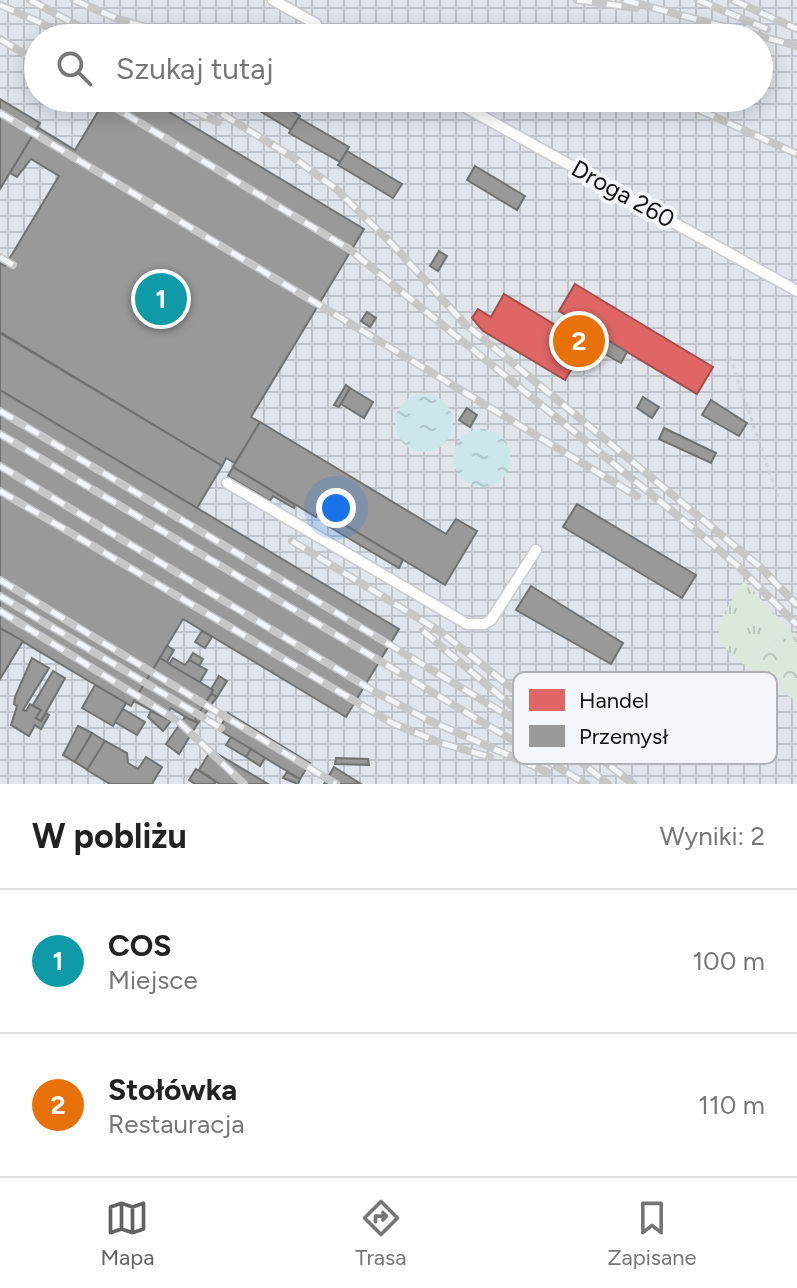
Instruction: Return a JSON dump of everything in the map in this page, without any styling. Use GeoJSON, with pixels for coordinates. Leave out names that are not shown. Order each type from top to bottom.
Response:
{"type":"FeatureCollection","features":[{"type":"Feature","properties":{"kind":"lane"},"geometry":{"type":"LineString","coordinates":[[273,0],[316,24]]}},
{"type":"Feature","properties":{"kind":"lane","name":"Droga 260"},"geometry":{"type":"LineString","coordinates":[[474,112],[797,291]]}},
{"type":"Feature","properties":{"kind":"lane"},"geometry":{"type":"LineString","coordinates":[[227,483],[467,624],[484,624],[491,620],[536,550]]}},
{"type":"Feature","properties":{"kind":"path"},"geometry":{"type":"LineString","coordinates":[[730,357],[779,500]]}},
{"type":"Feature","properties":{"kind":"shaded area"},"geometry":{"type":"Polygon","coordinates":[[[0,0],[797,0],[797,784],[0,784],[0,0]]]}},
{"type":"Feature","properties":{"kind":"green space"},"geometry":{"type":"Polygon","coordinates":[[[744,581],[796,637],[777,640],[750,668],[725,647],[719,628],[744,581]]]}},
{"type":"Feature","properties":{"kind":"green space"},"geometry":{"type":"Polygon","coordinates":[[[797,638],[797,702],[777,688],[777,672],[756,672],[750,668],[777,640],[797,638]]]}},
{"type":"Feature","properties":{"kind":"water"},"geometry":{"type":"Polygon","coordinates":[[[424,394],[445,402],[453,423],[445,444],[424,452],[403,444],[395,423],[403,402],[424,394]]]}},
{"type":"Feature","properties":{"kind":"water"},"geometry":{"type":"Polygon","coordinates":[[[482,429],[503,437],[511,458],[503,479],[482,487],[461,479],[453,458],[461,437],[482,429]]]}},
{"type":"Feature","properties":{"kind":"building: Handel"},"geometry":{"type":"Polygon","coordinates":[[[575,284],[713,367],[697,394],[594,332],[565,380],[483,331],[472,318],[478,309],[491,317],[504,294],[572,335],[579,323],[559,311],[575,284]]]}},
{"type":"Feature","properties":{"kind":"building: Przemysł"},"geometry":{"type":"Polygon","coordinates":[[[0,99],[40,123],[0,189],[0,99]]]}},
{"type":"Feature","properties":{"kind":"building: Przemysł"},"geometry":{"type":"Polygon","coordinates":[[[98,112],[169,112],[364,229],[251,417],[260,422],[235,463],[226,458],[222,466],[0,332],[0,263],[5,266],[59,176],[31,159],[17,177],[10,173],[37,127],[75,150],[98,112]]]}},
{"type":"Feature","properties":{"kind":"building: Przemysł"},"geometry":{"type":"Polygon","coordinates":[[[262,112],[293,112],[300,116],[291,130],[262,112]]]}},
{"type":"Feature","properties":{"kind":"building: Przemysł"},"geometry":{"type":"Polygon","coordinates":[[[300,115],[299,118],[349,147],[340,162],[289,133],[300,115]]]}},
{"type":"Feature","properties":{"kind":"building: Przemysł"},"geometry":{"type":"Polygon","coordinates":[[[347,151],[402,184],[393,198],[338,165],[347,151]]]}},
{"type":"Feature","properties":{"kind":"building: Przemysł"},"geometry":{"type":"Polygon","coordinates":[[[475,166],[525,196],[517,210],[467,180],[475,166]]]}},
{"type":"Feature","properties":{"kind":"building: Przemysł"},"geometry":{"type":"Polygon","coordinates":[[[439,251],[447,256],[438,271],[430,266],[439,251]]]}},
{"type":"Feature","properties":{"kind":"building: Przemysł"},"geometry":{"type":"Polygon","coordinates":[[[367,312],[376,318],[370,327],[361,321],[367,312]]]}},
{"type":"Feature","properties":{"kind":"building: Przemysł"},"geometry":{"type":"Polygon","coordinates":[[[594,332],[627,352],[621,363],[587,344],[594,332]]]}},
{"type":"Feature","properties":{"kind":"building: Przemysł"},"geometry":{"type":"Polygon","coordinates":[[[0,333],[222,466],[197,508],[0,390],[0,333]]]}},
{"type":"Feature","properties":{"kind":"building: Przemysł"},"geometry":{"type":"Polygon","coordinates":[[[346,385],[350,388],[339,407],[334,405],[346,385]]]}},
{"type":"Feature","properties":{"kind":"building: Przemysł"},"geometry":{"type":"Polygon","coordinates":[[[350,388],[373,402],[364,418],[341,404],[350,388]]]}},
{"type":"Feature","properties":{"kind":"building: Przemysł"},"geometry":{"type":"Polygon","coordinates":[[[0,390],[399,629],[346,717],[183,619],[131,706],[0,628],[0,390]]]}},
{"type":"Feature","properties":{"kind":"building: Przemysł"},"geometry":{"type":"Polygon","coordinates":[[[643,397],[659,407],[652,418],[637,408],[643,397]]]}},
{"type":"Feature","properties":{"kind":"building: Przemysł"},"geometry":{"type":"Polygon","coordinates":[[[711,400],[747,423],[739,436],[702,415],[711,400]]]}},
{"type":"Feature","properties":{"kind":"building: Przemysł"},"geometry":{"type":"Polygon","coordinates":[[[467,408],[477,415],[470,427],[459,420],[467,408]]]}},
{"type":"Feature","properties":{"kind":"building: Przemysł"},"geometry":{"type":"Polygon","coordinates":[[[260,422],[446,534],[456,519],[477,531],[445,585],[320,510],[316,517],[233,467],[260,422]]]}},
{"type":"Feature","properties":{"kind":"building: Przemysł"},"geometry":{"type":"Polygon","coordinates":[[[664,428],[716,453],[711,463],[659,439],[664,428]]]}},
{"type":"Feature","properties":{"kind":"building: Przemysł"},"geometry":{"type":"Polygon","coordinates":[[[233,467],[295,505],[294,508],[273,496],[270,501],[228,476],[233,467]]]}},
{"type":"Feature","properties":{"kind":"building: Przemysł"},"geometry":{"type":"Polygon","coordinates":[[[577,504],[696,575],[682,598],[563,527],[577,504]]]}},
{"type":"Feature","properties":{"kind":"building: Przemysł"},"geometry":{"type":"Polygon","coordinates":[[[333,518],[403,560],[399,568],[328,526],[333,518]]]}},
{"type":"Feature","properties":{"kind":"building: Przemysł"},"geometry":{"type":"Polygon","coordinates":[[[531,586],[623,643],[611,664],[516,610],[531,586]]]}},
{"type":"Feature","properties":{"kind":"building: Przemysł"},"geometry":{"type":"Polygon","coordinates":[[[0,628],[23,641],[0,679],[0,628]]]}},
{"type":"Feature","properties":{"kind":"building: Przemysł"},"geometry":{"type":"Polygon","coordinates":[[[202,631],[212,637],[205,648],[195,642],[202,631]]]}},
{"type":"Feature","properties":{"kind":"building: Przemysł"},"geometry":{"type":"Polygon","coordinates":[[[167,646],[174,650],[167,662],[160,658],[167,646]]]}},
{"type":"Feature","properties":{"kind":"building: Przemysł"},"geometry":{"type":"Polygon","coordinates":[[[193,653],[203,659],[199,666],[189,660],[193,653]]]}},
{"type":"Feature","properties":{"kind":"building: Przemysł"},"geometry":{"type":"Polygon","coordinates":[[[32,658],[49,668],[23,710],[26,711],[30,704],[41,710],[36,718],[41,721],[46,713],[49,715],[41,729],[35,725],[29,736],[11,725],[17,706],[14,704],[15,697],[32,658]]]}},
{"type":"Feature","properties":{"kind":"building: Przemysł"},"geometry":{"type":"Polygon","coordinates":[[[160,658],[213,690],[194,722],[171,708],[165,718],[134,701],[160,658]]]}},
{"type":"Feature","properties":{"kind":"building: Przemysł"},"geometry":{"type":"Polygon","coordinates":[[[173,658],[185,665],[189,660],[207,670],[200,682],[169,664],[173,658]]]}},
{"type":"Feature","properties":{"kind":"building: Przemysł"},"geometry":{"type":"Polygon","coordinates":[[[53,671],[65,678],[41,721],[36,718],[41,710],[33,705],[53,671]]]}},
{"type":"Feature","properties":{"kind":"building: Przemysł"},"geometry":{"type":"Polygon","coordinates":[[[219,676],[227,681],[217,697],[211,694],[211,689],[219,676]]]}},
{"type":"Feature","properties":{"kind":"building: Przemysł"},"geometry":{"type":"Polygon","coordinates":[[[95,685],[126,703],[113,726],[82,708],[95,685]]]}},
{"type":"Feature","properties":{"kind":"building: Przemysł"},"geometry":{"type":"Polygon","coordinates":[[[211,694],[217,697],[198,723],[195,720],[211,694]]]}},
{"type":"Feature","properties":{"kind":"building: Przemysł"},"geometry":{"type":"Polygon","coordinates":[[[123,709],[145,722],[137,735],[115,722],[123,709]]]}},
{"type":"Feature","properties":{"kind":"building: Przemysł"},"geometry":{"type":"Polygon","coordinates":[[[151,711],[171,721],[163,731],[148,717],[151,711]]]}},
{"type":"Feature","properties":{"kind":"building: Przemysł"},"geometry":{"type":"Polygon","coordinates":[[[228,713],[310,763],[300,779],[219,730],[228,713]]]}},
{"type":"Feature","properties":{"kind":"building: Przemysł"},"geometry":{"type":"Polygon","coordinates":[[[185,717],[198,723],[179,754],[166,744],[185,717]]]}},
{"type":"Feature","properties":{"kind":"building: Przemysł"},"geometry":{"type":"Polygon","coordinates":[[[78,726],[92,733],[75,762],[63,755],[78,726]]]}},
{"type":"Feature","properties":{"kind":"building: Przemysł"},"geometry":{"type":"Polygon","coordinates":[[[92,733],[105,741],[88,770],[75,762],[92,733]]]}},
{"type":"Feature","properties":{"kind":"building: Przemysł"},"geometry":{"type":"Polygon","coordinates":[[[231,737],[251,749],[246,757],[226,745],[231,737]]]}},
{"type":"Feature","properties":{"kind":"building: Przemysł"},"geometry":{"type":"Polygon","coordinates":[[[105,741],[127,753],[128,763],[138,769],[146,757],[162,767],[152,784],[110,784],[87,770],[105,741]]]}},
{"type":"Feature","properties":{"kind":"building: Przemysł"},"geometry":{"type":"Polygon","coordinates":[[[251,749],[265,758],[260,766],[246,757],[251,749]]]}},
{"type":"Feature","properties":{"kind":"building: Przemysł"},"geometry":{"type":"Polygon","coordinates":[[[211,750],[268,784],[220,784],[199,770],[211,750]]]}},
{"type":"Feature","properties":{"kind":"building: Przemysł"},"geometry":{"type":"Polygon","coordinates":[[[336,758],[368,759],[369,765],[335,764],[336,758]]]}},
{"type":"Feature","properties":{"kind":"building: Przemysł"},"geometry":{"type":"Polygon","coordinates":[[[334,767],[361,784],[324,784],[334,767]]]}},
{"type":"Feature","properties":{"kind":"building: Przemysł"},"geometry":{"type":"Polygon","coordinates":[[[196,769],[216,782],[195,784],[189,780],[196,769]]]}},
{"type":"Feature","properties":{"kind":"building: Przemysł"},"geometry":{"type":"Polygon","coordinates":[[[287,772],[300,779],[298,784],[283,778],[287,772]]]}},
{"type":"Feature","properties":{"kind":"railway"},"geometry":{"type":"LineString","coordinates":[[30,0],[75,24]]}},
{"type":"Feature","properties":{"kind":"railway"},"geometry":{"type":"LineString","coordinates":[[74,0],[136,24]]}},
{"type":"Feature","properties":{"kind":"railway"},"geometry":{"type":"LineString","coordinates":[[577,0],[636,8]]}},
{"type":"Feature","properties":{"kind":"railway"},"geometry":{"type":"LineString","coordinates":[[624,0],[714,24]]}},
{"type":"Feature","properties":{"kind":"railway"},"geometry":{"type":"LineString","coordinates":[[698,0],[755,24]]}},
{"type":"Feature","properties":{"kind":"railway"},"geometry":{"type":"LineString","coordinates":[[733,0],[797,29]]}},
{"type":"Feature","properties":{"kind":"railway"},"geometry":{"type":"LineString","coordinates":[[0,5],[43,24]]}},
{"type":"Feature","properties":{"kind":"railway"},"geometry":{"type":"LineString","coordinates":[[0,39],[24,54]]}},
{"type":"Feature","properties":{"kind":"railway"},"geometry":{"type":"LineString","coordinates":[[773,40],[797,46]]}},
{"type":"Feature","properties":{"kind":"railway"},"geometry":{"type":"LineString","coordinates":[[122,112],[349,249],[699,533],[739,567],[797,625]]}},
{"type":"Feature","properties":{"kind":"railway"},"geometry":{"type":"LineString","coordinates":[[196,112],[218,122]]}},
{"type":"Feature","properties":{"kind":"railway"},"geometry":{"type":"LineString","coordinates":[[219,112],[294,158],[335,188],[392,244],[464,323],[759,566],[797,605]]}},
{"type":"Feature","properties":{"kind":"railway"},"geometry":{"type":"LineString","coordinates":[[704,112],[797,154]]}},
{"type":"Feature","properties":{"kind":"railway"},"geometry":{"type":"LineString","coordinates":[[0,113],[637,496]]}},
{"type":"Feature","properties":{"kind":"railway"},"geometry":{"type":"LineString","coordinates":[[0,257],[13,265]]}},
{"type":"Feature","properties":{"kind":"railway"},"geometry":{"type":"LineString","coordinates":[[0,411],[513,719]]}},
{"type":"Feature","properties":{"kind":"railway"},"geometry":{"type":"LineString","coordinates":[[0,434],[513,740]]}},
{"type":"Feature","properties":{"kind":"railway"},"geometry":{"type":"LineString","coordinates":[[0,466],[372,690],[426,719],[513,757]]}},
{"type":"Feature","properties":{"kind":"railway"},"geometry":{"type":"LineString","coordinates":[[0,491],[392,723],[441,743],[490,757]]}},
{"type":"Feature","properties":{"kind":"railway"},"geometry":{"type":"LineString","coordinates":[[292,541],[441,632],[513,689]]}},
{"type":"Feature","properties":{"kind":"railway"},"geometry":{"type":"LineString","coordinates":[[0,580],[336,784]]}},
{"type":"Feature","properties":{"kind":"railway"},"geometry":{"type":"LineString","coordinates":[[0,596],[221,728]]}},
{"type":"Feature","properties":{"kind":"railway"},"geometry":{"type":"LineString","coordinates":[[0,611],[178,721],[244,784]]}},
{"type":"Feature","properties":{"kind":"railway"},"geometry":{"type":"LineString","coordinates":[[423,631],[513,707]]}},
{"type":"Feature","properties":{"kind":"railway"},"geometry":{"type":"LineString","coordinates":[[529,764],[547,772]]}},
{"type":"Feature","properties":{"kind":"railway"},"geometry":{"type":"LineString","coordinates":[[553,764],[586,784]]}},
{"type":"Feature","properties":{"kind":"railway"},"geometry":{"type":"LineString","coordinates":[[583,764],[608,784]]}},
{"type":"Feature","properties":{"kind":"railway"},"geometry":{"type":"LineString","coordinates":[[608,764],[633,784]]}},
{"type":"Feature","properties":{"kind":"place","name":"COS"},"geometry":{"type":"Point","coordinates":[161,299]}},
{"type":"Feature","properties":{"kind":"place","name":"Stołówka"},"geometry":{"type":"Point","coordinates":[579,341]}}]}
